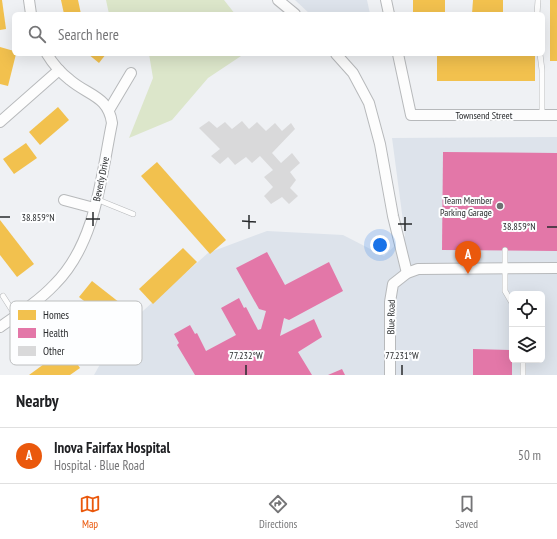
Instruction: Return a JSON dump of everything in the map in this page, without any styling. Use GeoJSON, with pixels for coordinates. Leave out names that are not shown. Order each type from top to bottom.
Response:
{"type":"FeatureCollection","features":[{"type":"Feature","properties":{"kind":"street"},"geometry":{"type":"LineString","coordinates":[[29,0],[31,12]]}},
{"type":"Feature","properties":{"kind":"street"},"geometry":{"type":"LineString","coordinates":[[278,0],[293,12]]}},
{"type":"Feature","properties":{"kind":"street"},"geometry":{"type":"LineString","coordinates":[[386,0],[389,12]]}},
{"type":"Feature","properties":{"kind":"street"},"geometry":{"type":"LineString","coordinates":[[48,56],[59,70],[71,81],[101,99],[110,110],[131,73]]}},
{"type":"Feature","properties":{"kind":"street"},"geometry":{"type":"LineString","coordinates":[[338,56],[353,73],[369,103],[380,144],[393,216],[407,273],[418,269],[557,268]]}},
{"type":"Feature","properties":{"kind":"street","name":"Townsend Street"},"geometry":{"type":"LineString","coordinates":[[398,56],[411,115],[557,115]]}},
{"type":"Feature","properties":{"kind":"street"},"geometry":{"type":"LineString","coordinates":[[0,122],[59,70]]}},
{"type":"Feature","properties":{"kind":"street","name":"Beverly Drive"},"geometry":{"type":"LineString","coordinates":[[37,301],[56,284],[69,268],[88,232],[112,123],[110,110]]}},
{"type":"Feature","properties":{"kind":"street"},"geometry":{"type":"LineString","coordinates":[[64,200],[95,203]]}},
{"type":"Feature","properties":{"kind":"street","name":"Blue Road"},"geometry":{"type":"LineString","coordinates":[[390,375],[390,302],[393,284],[407,273]]}},
{"type":"Feature","properties":{"kind":"street","name":"Beverly Drive"},"geometry":{"type":"LineString","coordinates":[[0,327],[10,320]]}},
{"type":"Feature","properties":{"kind":"lane"},"geometry":{"type":"LineString","coordinates":[[538,0],[538,12]]}},
{"type":"Feature","properties":{"kind":"lane"},"geometry":{"type":"LineString","coordinates":[[540,56],[542,70],[542,115]]}},
{"type":"Feature","properties":{"kind":"lane"},"geometry":{"type":"LineString","coordinates":[[95,203],[133,214]]}},
{"type":"Feature","properties":{"kind":"lane"},"geometry":{"type":"LineString","coordinates":[[505,250],[505,291],[509,298]]}},
{"type":"Feature","properties":{"kind":"lane"},"geometry":{"type":"LineString","coordinates":[[3,296],[10,307]]}},
{"type":"Feature","properties":{"kind":"lane"},"geometry":{"type":"LineString","coordinates":[[523,363],[523,375]]}},
{"type":"Feature","properties":{"kind":"shaded area"},"geometry":{"type":"Polygon","coordinates":[[[295,0],[367,0],[370,12],[308,12],[295,0]]]}},
{"type":"Feature","properties":{"kind":"shaded area"},"geometry":{"type":"Polygon","coordinates":[[[557,137],[557,375],[94,375],[100,365],[142,365],[142,312],[208,253],[267,231],[343,235],[384,256],[405,236],[392,138],[557,137]]]}},
{"type":"Feature","properties":{"kind":"green space"},"geometry":{"type":"Polygon","coordinates":[[[106,0],[224,0],[233,12],[109,12],[106,0]]]}},
{"type":"Feature","properties":{"kind":"green space"},"geometry":{"type":"Polygon","coordinates":[[[149,56],[241,56],[208,78],[172,120],[129,138],[153,78],[149,56]]]}},
{"type":"Feature","properties":{"kind":"building: Homes"},"geometry":{"type":"Polygon","coordinates":[[[0,0],[2,0],[6,29],[0,30],[0,0]]]}},
{"type":"Feature","properties":{"kind":"building: Homes"},"geometry":{"type":"Polygon","coordinates":[[[61,0],[78,0],[81,12],[64,12],[61,0]]]}},
{"type":"Feature","properties":{"kind":"building: Homes"},"geometry":{"type":"Polygon","coordinates":[[[413,0],[445,0],[445,12],[413,12],[413,0]]]}},
{"type":"Feature","properties":{"kind":"building: Homes"},"geometry":{"type":"Polygon","coordinates":[[[473,0],[503,0],[503,12],[472,12],[473,0]]]}},
{"type":"Feature","properties":{"kind":"building: Homes"},"geometry":{"type":"Polygon","coordinates":[[[550,0],[557,0],[557,61],[550,61],[550,0]]]}},
{"type":"Feature","properties":{"kind":"building: Homes"},"geometry":{"type":"Polygon","coordinates":[[[0,47],[12,50],[12,56],[16,56],[8,86],[0,84],[0,47]]]}},
{"type":"Feature","properties":{"kind":"building: Homes"},"geometry":{"type":"Polygon","coordinates":[[[90,56],[104,56],[99,63],[90,56]]]}},
{"type":"Feature","properties":{"kind":"building: Homes"},"geometry":{"type":"Polygon","coordinates":[[[437,56],[535,56],[535,81],[437,81],[437,56]]]}},
{"type":"Feature","properties":{"kind":"building: Homes"},"geometry":{"type":"Polygon","coordinates":[[[58,107],[69,120],[40,145],[29,132],[58,107]]]}},
{"type":"Feature","properties":{"kind":"building: Homes"},"geometry":{"type":"Polygon","coordinates":[[[26,143],[37,158],[14,174],[3,159],[26,143]]]}},
{"type":"Feature","properties":{"kind":"building: Homes"},"geometry":{"type":"Polygon","coordinates":[[[157,162],[226,240],[210,254],[141,176],[157,162]]]}},
{"type":"Feature","properties":{"kind":"building: Homes"},"geometry":{"type":"Polygon","coordinates":[[[0,220],[34,264],[17,277],[0,255],[0,220]]]}},
{"type":"Feature","properties":{"kind":"building: Homes"},"geometry":{"type":"Polygon","coordinates":[[[183,248],[197,262],[153,304],[139,289],[183,248]]]}},
{"type":"Feature","properties":{"kind":"building: Homes"},"geometry":{"type":"Polygon","coordinates":[[[92,281],[118,301],[84,301],[79,297],[92,281]]]}},
{"type":"Feature","properties":{"kind":"building: Homes"},"geometry":{"type":"Polygon","coordinates":[[[43,365],[78,365],[80,368],[70,375],[29,375],[43,365]]]}},
{"type":"Feature","properties":{"kind":"building: Health","name":"Team Member Parking Garage"},"geometry":{"type":"Polygon","coordinates":[[[443,152],[557,153],[557,251],[442,250],[443,152]]]}},
{"type":"Feature","properties":{"kind":"building: Health"},"geometry":{"type":"Polygon","coordinates":[[[267,252],[285,285],[329,262],[343,291],[289,320],[284,318],[280,336],[314,319],[322,337],[298,352],[312,375],[195,375],[177,345],[179,343],[174,334],[190,325],[195,334],[197,333],[206,351],[236,335],[221,308],[239,298],[244,308],[246,307],[258,330],[261,329],[266,311],[259,309],[236,268],[267,252]]]}},
{"type":"Feature","properties":{"kind":"building: Health"},"geometry":{"type":"Polygon","coordinates":[[[473,349],[509,350],[509,363],[512,363],[512,375],[473,375],[473,349]]]}},
{"type":"Feature","properties":{"kind":"building: Health"},"geometry":{"type":"Polygon","coordinates":[[[342,369],[345,375],[328,375],[342,369]]]}},
{"type":"Feature","properties":{"kind":"building: Other"},"geometry":{"type":"Polygon","coordinates":[[[209,121],[217,128],[225,122],[232,129],[242,121],[249,129],[257,122],[266,131],[275,123],[282,131],[291,123],[295,129],[272,153],[281,163],[292,153],[300,163],[290,172],[296,180],[290,188],[298,196],[289,204],[282,197],[271,204],[264,196],[273,187],[264,177],[273,170],[260,156],[252,163],[246,157],[235,165],[228,157],[220,164],[211,156],[220,149],[199,128],[209,121]]]}},
{"type":"Feature","properties":{"kind":"place","name":"Team Member Parking Garage"},"geometry":{"type":"Point","coordinates":[500,206]}},
{"type":"Feature","properties":{"kind":"place","name":"Inova Fairfax Hospital"},"geometry":{"type":"Point","coordinates":[468,274]}}]}
